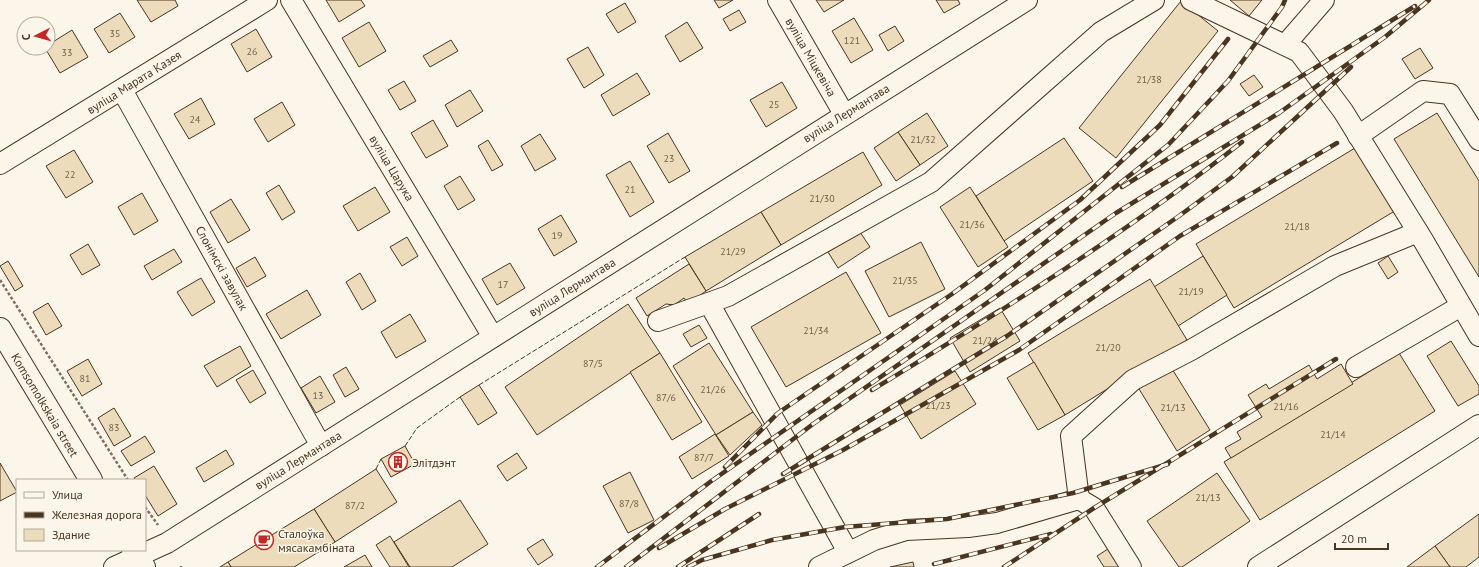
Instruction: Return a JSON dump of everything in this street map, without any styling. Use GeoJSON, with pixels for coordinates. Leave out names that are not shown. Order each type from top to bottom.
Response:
{"type":"FeatureCollection","features":[{"type":"Feature","properties":{"kind":"main road","name":"Komsomolkskaia street"},"geometry":{"type":"LineString","coordinates":[[0,329],[90,479]]}},
{"type":"Feature","properties":{"kind":"street","name":"вуліца Марата Казея"},"geometry":{"type":"LineString","coordinates":[[0,164],[267,0]]}},
{"type":"Feature","properties":{"kind":"street","name":"вуліца Царука"},"geometry":{"type":"LineString","coordinates":[[291,0],[493,337]]}},
{"type":"Feature","properties":{"kind":"street","name":"вуліца Міцкевіча"},"geometry":{"type":"LineString","coordinates":[[778,0],[844,114]]}},
{"type":"Feature","properties":{"kind":"street","name":"вуліца Лермантава"},"geometry":{"type":"LineString","coordinates":[[114,567],[138,558],[167,543],[844,114],[1027,0]]}},
{"type":"Feature","properties":{"kind":"street"},"geometry":{"type":"LineString","coordinates":[[658,321],[728,296],[931,182],[1101,32],[1154,0]]}},
{"type":"Feature","properties":{"kind":"street"},"geometry":{"type":"LineString","coordinates":[[1191,0],[1299,52],[1343,111],[1418,232],[1479,336]]}},
{"type":"Feature","properties":{"kind":"street"},"geometry":{"type":"LineString","coordinates":[[1285,45],[1324,0]]}},
{"type":"Feature","properties":{"kind":"street","name":"Слонімскі завулак"},"geometry":{"type":"LineString","coordinates":[[122,90],[321,446]]}},
{"type":"Feature","properties":{"kind":"street"},"geometry":{"type":"LineString","coordinates":[[1358,136],[1423,91],[1450,94],[1479,140]]}},
{"type":"Feature","properties":{"kind":"street"},"geometry":{"type":"LineString","coordinates":[[1079,499],[1071,436],[1133,380],[1191,350],[1335,266],[1418,232]]}},
{"type":"Feature","properties":{"kind":"street"},"geometry":{"type":"LineString","coordinates":[[709,303],[848,552]]}},
{"type":"Feature","properties":{"kind":"street"},"geometry":{"type":"LineString","coordinates":[[1356,367],[1461,306]]}},
{"type":"Feature","properties":{"kind":"street"},"geometry":{"type":"LineString","coordinates":[[1258,567],[1479,425]]}},
{"type":"Feature","properties":{"kind":"street"},"geometry":{"type":"LineString","coordinates":[[819,567],[874,540],[906,530],[968,527],[997,523],[1079,499],[1094,508],[1131,567]]}},
{"type":"Feature","properties":{"kind":"path"},"geometry":{"type":"LineString","coordinates":[[0,280],[127,479]]}},
{"type":"Feature","properties":{"kind":"path"},"geometry":{"type":"LineString","coordinates":[[146,509],[157,526]]}},
{"type":"Feature","properties":{"kind":"building"},"geometry":{"type":"Polygon","coordinates":[[[137,0],[175,0],[178,6],[151,22],[137,0]]]}},
{"type":"Feature","properties":{"kind":"building"},"geometry":{"type":"Polygon","coordinates":[[[326,0],[361,0],[365,6],[339,22],[326,0]]]}},
{"type":"Feature","properties":{"kind":"building"},"geometry":{"type":"Polygon","coordinates":[[[714,0],[733,0],[719,8],[714,0]]]}},
{"type":"Feature","properties":{"kind":"building"},"geometry":{"type":"Polygon","coordinates":[[[816,0],[844,0],[824,12],[816,0]]]}},
{"type":"Feature","properties":{"kind":"building"},"geometry":{"type":"Polygon","coordinates":[[[936,0],[958,0],[960,4],[944,13],[936,0]]]}},
{"type":"Feature","properties":{"kind":"building"},"geometry":{"type":"Polygon","coordinates":[[[1230,0],[1262,0],[1249,16],[1230,0]]]}},
{"type":"Feature","properties":{"kind":"building"},"geometry":{"type":"Polygon","coordinates":[[[1181,1],[1218,31],[1116,158],[1079,128],[1181,1]]]}},
{"type":"Feature","properties":{"kind":"building"},"geometry":{"type":"Polygon","coordinates":[[[625,3],[636,22],[618,33],[606,14],[625,3]]]}},
{"type":"Feature","properties":{"kind":"building"},"geometry":{"type":"Polygon","coordinates":[[[739,10],[746,22],[730,31],[723,19],[739,10]]]}},
{"type":"Feature","properties":{"kind":"building"},"geometry":{"type":"Polygon","coordinates":[[[120,13],[135,37],[109,53],[94,29],[120,13]]]}},
{"type":"Feature","properties":{"kind":"building"},"geometry":{"type":"Polygon","coordinates":[[[854,18],[873,50],[851,63],[832,31],[854,18]]]}},
{"type":"Feature","properties":{"kind":"building"},"geometry":{"type":"Polygon","coordinates":[[[369,22],[386,51],[359,67],[342,38],[369,22]]]}},
{"type":"Feature","properties":{"kind":"building"},"geometry":{"type":"Polygon","coordinates":[[[687,22],[703,48],[680,62],[665,36],[687,22]]]}},
{"type":"Feature","properties":{"kind":"building"},"geometry":{"type":"Polygon","coordinates":[[[895,26],[904,41],[888,51],[879,35],[895,26]]]}},
{"type":"Feature","properties":{"kind":"building"},"geometry":{"type":"Polygon","coordinates":[[[256,29],[272,57],[247,72],[231,44],[256,29]]]}},
{"type":"Feature","properties":{"kind":"building"},"geometry":{"type":"Polygon","coordinates":[[[72,30],[88,57],[60,73],[50,56],[56,56],[56,40],[72,30]]]}},
{"type":"Feature","properties":{"kind":"building"},"geometry":{"type":"Polygon","coordinates":[[[451,40],[458,51],[430,67],[423,56],[451,40]]]}},
{"type":"Feature","properties":{"kind":"building"},"geometry":{"type":"Polygon","coordinates":[[[588,47],[604,75],[584,88],[567,59],[588,47]]]}},
{"type":"Feature","properties":{"kind":"building"},"geometry":{"type":"Polygon","coordinates":[[[1420,48],[1433,68],[1415,79],[1402,59],[1420,48]]]}},
{"type":"Feature","properties":{"kind":"building"},"geometry":{"type":"Polygon","coordinates":[[[637,73],[650,94],[613,116],[601,95],[637,73]]]}},
{"type":"Feature","properties":{"kind":"building"},"geometry":{"type":"Polygon","coordinates":[[[1254,75],[1263,87],[1249,96],[1240,84],[1254,75]]]}},
{"type":"Feature","properties":{"kind":"building"},"geometry":{"type":"Polygon","coordinates":[[[404,81],[416,101],[400,110],[388,90],[404,81]]]}},
{"type":"Feature","properties":{"kind":"building"},"geometry":{"type":"Polygon","coordinates":[[[782,82],[797,108],[766,127],[750,100],[782,82]]]}},
{"type":"Feature","properties":{"kind":"building"},"geometry":{"type":"Polygon","coordinates":[[[470,90],[483,111],[457,127],[445,105],[470,90]]]}},
{"type":"Feature","properties":{"kind":"building"},"geometry":{"type":"Polygon","coordinates":[[[201,98],[215,124],[189,139],[174,114],[201,98]]]}},
{"type":"Feature","properties":{"kind":"building"},"geometry":{"type":"Polygon","coordinates":[[[282,102],[295,125],[268,142],[254,119],[282,102]]]}},
{"type":"Feature","properties":{"kind":"building"},"geometry":{"type":"Polygon","coordinates":[[[927,113],[948,146],[920,165],[898,132],[927,113]]]}},
{"type":"Feature","properties":{"kind":"building"},"geometry":{"type":"Polygon","coordinates":[[[1437,113],[1479,181],[1479,277],[1394,139],[1437,113]]]}},
{"type":"Feature","properties":{"kind":"building"},"geometry":{"type":"Polygon","coordinates":[[[433,120],[448,146],[426,158],[411,133],[433,120]]]}},
{"type":"Feature","properties":{"kind":"building"},"geometry":{"type":"Polygon","coordinates":[[[898,132],[920,165],[896,181],[874,148],[898,132]]]}},
{"type":"Feature","properties":{"kind":"building"},"geometry":{"type":"Polygon","coordinates":[[[668,133],[690,171],[669,183],[647,146],[668,133]]]}},
{"type":"Feature","properties":{"kind":"building"},"geometry":{"type":"Polygon","coordinates":[[[540,134],[556,159],[535,171],[521,146],[540,134]]]}},
{"type":"Feature","properties":{"kind":"building"},"geometry":{"type":"Polygon","coordinates":[[[1064,138],[1093,181],[1004,241],[976,196],[1064,138]]]}},
{"type":"Feature","properties":{"kind":"building"},"geometry":{"type":"Polygon","coordinates":[[[488,140],[503,165],[492,171],[478,146],[488,140]]]}},
{"type":"Feature","properties":{"kind":"building"},"geometry":{"type":"Polygon","coordinates":[[[1360,145],[1398,209],[1234,308],[1196,244],[1360,145]]]}},
{"type":"Feature","properties":{"kind":"building"},"geometry":{"type":"Polygon","coordinates":[[[74,150],[93,182],[66,198],[46,166],[74,150]]]}},
{"type":"Feature","properties":{"kind":"building"},"geometry":{"type":"Polygon","coordinates":[[[863,152],[882,185],[781,245],[761,212],[863,152]]]}},
{"type":"Feature","properties":{"kind":"building"},"geometry":{"type":"Polygon","coordinates":[[[630,161],[654,202],[630,217],[606,175],[630,161]]]}},
{"type":"Feature","properties":{"kind":"building"},"geometry":{"type":"Polygon","coordinates":[[[460,176],[475,200],[458,210],[444,186],[460,176]]]}},
{"type":"Feature","properties":{"kind":"building"},"geometry":{"type":"Polygon","coordinates":[[[279,185],[295,212],[282,220],[266,193],[279,185]]]}},
{"type":"Feature","properties":{"kind":"building"},"geometry":{"type":"Polygon","coordinates":[[[375,187],[390,212],[358,231],[343,206],[375,187]]]}},
{"type":"Feature","properties":{"kind":"building"},"geometry":{"type":"Polygon","coordinates":[[[970,187],[1008,247],[978,267],[940,207],[970,187]]]}},
{"type":"Feature","properties":{"kind":"building"},"geometry":{"type":"Polygon","coordinates":[[[142,193],[158,221],[134,235],[118,207],[142,193]]]}},
{"type":"Feature","properties":{"kind":"building"},"geometry":{"type":"Polygon","coordinates":[[[231,199],[250,230],[228,243],[210,212],[231,199]]]}},
{"type":"Feature","properties":{"kind":"building"},"geometry":{"type":"Polygon","coordinates":[[[761,212],[781,245],[706,291],[685,257],[761,212]]]}},
{"type":"Feature","properties":{"kind":"building"},"geometry":{"type":"Polygon","coordinates":[[[561,215],[577,242],[554,256],[538,229],[561,215]]]}},
{"type":"Feature","properties":{"kind":"building"},"geometry":{"type":"Polygon","coordinates":[[[860,232],[870,247],[838,268],[828,252],[860,232]]]}},
{"type":"Feature","properties":{"kind":"building"},"geometry":{"type":"Polygon","coordinates":[[[407,237],[418,256],[402,266],[390,247],[407,237]]]}},
{"type":"Feature","properties":{"kind":"building"},"geometry":{"type":"Polygon","coordinates":[[[921,242],[945,289],[889,317],[865,271],[921,242]]]}},
{"type":"Feature","properties":{"kind":"building"},"geometry":{"type":"Polygon","coordinates":[[[88,244],[100,265],[82,275],[70,255],[88,244]]]}},
{"type":"Feature","properties":{"kind":"building"},"geometry":{"type":"Polygon","coordinates":[[[174,249],[182,262],[152,280],[144,266],[174,249]]]}},
{"type":"Feature","properties":{"kind":"building"},"geometry":{"type":"Polygon","coordinates":[[[1203,256],[1227,295],[1178,326],[1154,287],[1203,256]]]}},
{"type":"Feature","properties":{"kind":"building"},"geometry":{"type":"Polygon","coordinates":[[[1388,256],[1398,272],[1388,279],[1378,263],[1388,256]]]}},
{"type":"Feature","properties":{"kind":"building"},"geometry":{"type":"Polygon","coordinates":[[[255,257],[266,276],[247,287],[236,268],[255,257]]]}},
{"type":"Feature","properties":{"kind":"building"},"geometry":{"type":"Polygon","coordinates":[[[8,261],[23,286],[15,291],[0,266],[8,261]]]}},
{"type":"Feature","properties":{"kind":"building"},"geometry":{"type":"Polygon","coordinates":[[[510,263],[525,288],[497,305],[482,279],[510,263]]]}},
{"type":"Feature","properties":{"kind":"building"},"geometry":{"type":"Polygon","coordinates":[[[689,264],[706,291],[688,304],[684,298],[674,305],[666,304],[647,316],[636,298],[689,264]]]}},
{"type":"Feature","properties":{"kind":"building"},"geometry":{"type":"Polygon","coordinates":[[[846,272],[881,333],[786,387],[751,327],[846,272]]]}},
{"type":"Feature","properties":{"kind":"building"},"geometry":{"type":"Polygon","coordinates":[[[360,273],[376,301],[362,310],[346,282],[360,273]]]}},
{"type":"Feature","properties":{"kind":"building"},"geometry":{"type":"Polygon","coordinates":[[[201,278],[215,302],[192,316],[177,292],[201,278]]]}},
{"type":"Feature","properties":{"kind":"building"},"geometry":{"type":"Polygon","coordinates":[[[1150,279],[1187,340],[1065,415],[1028,353],[1150,279]]]}},
{"type":"Feature","properties":{"kind":"building"},"geometry":{"type":"Polygon","coordinates":[[[307,290],[321,315],[281,339],[266,314],[307,290]]]}},
{"type":"Feature","properties":{"kind":"building"},"geometry":{"type":"Polygon","coordinates":[[[48,303],[62,326],[46,335],[33,312],[48,303]]]}},
{"type":"Feature","properties":{"kind":"building"},"geometry":{"type":"Polygon","coordinates":[[[628,304],[660,353],[537,435],[505,387],[628,304]]]}},
{"type":"Feature","properties":{"kind":"building"},"geometry":{"type":"Polygon","coordinates":[[[1000,308],[1020,341],[970,372],[950,338],[1000,308]]]}},
{"type":"Feature","properties":{"kind":"building"},"geometry":{"type":"Polygon","coordinates":[[[410,314],[426,341],[396,358],[381,332],[410,314]]]}},
{"type":"Feature","properties":{"kind":"building"},"geometry":{"type":"Polygon","coordinates":[[[699,325],[707,338],[691,347],[683,334],[699,325]]]}},
{"type":"Feature","properties":{"kind":"building"},"geometry":{"type":"Polygon","coordinates":[[[1451,341],[1479,386],[1479,394],[1458,406],[1427,356],[1451,341]]]}},
{"type":"Feature","properties":{"kind":"building"},"geometry":{"type":"Polygon","coordinates":[[[709,343],[753,412],[716,435],[673,366],[709,343]]]}},
{"type":"Feature","properties":{"kind":"building"},"geometry":{"type":"Polygon","coordinates":[[[240,346],[251,366],[217,387],[204,366],[240,346]]]}},
{"type":"Feature","properties":{"kind":"building"},"geometry":{"type":"Polygon","coordinates":[[[660,353],[702,422],[672,440],[630,372],[660,353]]]}},
{"type":"Feature","properties":{"kind":"building"},"geometry":{"type":"Polygon","coordinates":[[[1399,353],[1435,411],[1260,520],[1224,462],[1399,353]]]}},
{"type":"Feature","properties":{"kind":"building"},"geometry":{"type":"Polygon","coordinates":[[[88,359],[102,384],[82,396],[67,371],[88,359]]]}},
{"type":"Feature","properties":{"kind":"building"},"geometry":{"type":"Polygon","coordinates":[[[1034,362],[1065,415],[1038,430],[1007,378],[1034,362]]]}},
{"type":"Feature","properties":{"kind":"building"},"geometry":{"type":"Polygon","coordinates":[[[1169,364],[1210,430],[1177,451],[1136,384],[1169,364]]]}},
{"type":"Feature","properties":{"kind":"building"},"geometry":{"type":"Polygon","coordinates":[[[1341,364],[1353,384],[1231,458],[1225,448],[1241,439],[1237,432],[1262,417],[1248,395],[1266,384],[1269,389],[1309,365],[1317,379],[1341,364]]]}},
{"type":"Feature","properties":{"kind":"building"},"geometry":{"type":"Polygon","coordinates":[[[346,367],[359,389],[345,397],[333,375],[346,367]]]}},
{"type":"Feature","properties":{"kind":"building"},"geometry":{"type":"Polygon","coordinates":[[[253,370],[266,393],[250,403],[236,380],[253,370]]]}},
{"type":"Feature","properties":{"kind":"building"},"geometry":{"type":"Polygon","coordinates":[[[955,371],[976,404],[921,439],[900,405],[955,371]]]}},
{"type":"Feature","properties":{"kind":"building"},"geometry":{"type":"Polygon","coordinates":[[[320,376],[335,402],[316,413],[301,388],[320,376]]]}},
{"type":"Feature","properties":{"kind":"building"},"geometry":{"type":"Polygon","coordinates":[[[479,385],[497,413],[478,425],[460,397],[479,385]]]}},
{"type":"Feature","properties":{"kind":"building"},"geometry":{"type":"Polygon","coordinates":[[[114,408],[131,436],[114,446],[98,418],[114,408]]]}},
{"type":"Feature","properties":{"kind":"building"},"geometry":{"type":"Polygon","coordinates":[[[753,412],[762,425],[730,455],[716,435],[753,412]]]}},
{"type":"Feature","properties":{"kind":"building"},"geometry":{"type":"Polygon","coordinates":[[[715,434],[729,456],[692,479],[679,457],[715,434]]]}},
{"type":"Feature","properties":{"kind":"building"},"geometry":{"type":"Polygon","coordinates":[[[145,436],[155,452],[131,466],[121,451],[145,436]]]}},
{"type":"Feature","properties":{"kind":"building","name":"Элітдэнт"},"geometry":{"type":"Polygon","coordinates":[[[405,446],[415,464],[391,477],[381,459],[405,446]]]}},
{"type":"Feature","properties":{"kind":"building"},"geometry":{"type":"Polygon","coordinates":[[[226,450],[234,464],[204,482],[196,468],[226,450]]]}},
{"type":"Feature","properties":{"kind":"building"},"geometry":{"type":"Polygon","coordinates":[[[517,453],[527,468],[507,481],[497,466],[517,453]]]}},
{"type":"Feature","properties":{"kind":"building"},"geometry":{"type":"Polygon","coordinates":[[[0,463],[16,493],[0,501],[0,463]]]}},
{"type":"Feature","properties":{"kind":"building"},"geometry":{"type":"Polygon","coordinates":[[[154,466],[177,504],[158,516],[146,497],[146,479],[134,478],[154,466]]]}},
{"type":"Feature","properties":{"kind":"building"},"geometry":{"type":"Polygon","coordinates":[[[376,469],[397,502],[335,542],[314,509],[376,469]]]}},
{"type":"Feature","properties":{"kind":"building"},"geometry":{"type":"Polygon","coordinates":[[[630,472],[654,520],[628,533],[603,486],[630,472]]]}},
{"type":"Feature","properties":{"kind":"building"},"geometry":{"type":"Polygon","coordinates":[[[1217,473],[1250,521],[1182,567],[1179,567],[1147,521],[1217,473]]]}},
{"type":"Feature","properties":{"kind":"building"},"geometry":{"type":"Polygon","coordinates":[[[460,500],[488,544],[452,567],[410,567],[394,542],[460,500]]]}},
{"type":"Feature","properties":{"kind":"building"},"geometry":{"type":"Polygon","coordinates":[[[314,509],[335,542],[294,567],[231,567],[228,562],[314,509]]]}},
{"type":"Feature","properties":{"kind":"building"},"geometry":{"type":"Polygon","coordinates":[[[1479,514],[1479,557],[1466,567],[1450,567],[1435,546],[1479,514]]]}},
{"type":"Feature","properties":{"kind":"building"},"geometry":{"type":"Polygon","coordinates":[[[390,536],[409,567],[390,567],[376,545],[390,536]]]}},
{"type":"Feature","properties":{"kind":"building"},"geometry":{"type":"Polygon","coordinates":[[[543,539],[553,555],[538,565],[527,549],[543,539]]]}},
{"type":"Feature","properties":{"kind":"building"},"geometry":{"type":"Polygon","coordinates":[[[1435,546],[1450,567],[1407,567],[1435,546]]]}},
{"type":"Feature","properties":{"kind":"building"},"geometry":{"type":"Polygon","coordinates":[[[1111,547],[1124,567],[1104,567],[1097,556],[1111,547]]]}},
{"type":"Feature","properties":{"kind":"building"},"geometry":{"type":"Polygon","coordinates":[[[365,555],[372,567],[344,567],[365,555]]]}},
{"type":"Feature","properties":{"kind":"building"},"geometry":{"type":"Polygon","coordinates":[[[228,562],[231,567],[220,567],[228,562]]]}},
{"type":"Feature","properties":{"kind":"building"},"geometry":{"type":"Polygon","coordinates":[[[913,562],[914,567],[890,567],[913,562]]]}},
{"type":"Feature","properties":{"kind":"railway"},"geometry":{"type":"LineString","coordinates":[[597,567],[710,482],[985,290],[1168,145],[1228,81],[1282,7],[1285,0]]}},
{"type":"Feature","properties":{"kind":"railway"},"geometry":{"type":"LineString","coordinates":[[626,567],[813,424],[1116,213],[1279,113],[1385,37],[1429,0]]}},
{"type":"Feature","properties":{"kind":"railway"},"geometry":{"type":"LineString","coordinates":[[1122,187],[1415,6]]}},
{"type":"Feature","properties":{"kind":"railway"},"geometry":{"type":"LineString","coordinates":[[725,467],[778,413],[952,294],[1080,200],[1160,125],[1228,39]]}},
{"type":"Feature","properties":{"kind":"railway"},"geometry":{"type":"LineString","coordinates":[[783,474],[1007,336],[1179,216],[1232,177],[1351,67]]}},
{"type":"Feature","properties":{"kind":"railway"},"geometry":{"type":"LineString","coordinates":[[872,390],[1061,272],[1153,209],[1242,142]]}},
{"type":"Feature","properties":{"kind":"railway"},"geometry":{"type":"LineString","coordinates":[[659,548],[725,509],[843,450],[1019,350],[1180,236],[1337,143]]}},
{"type":"Feature","properties":{"kind":"railway"},"geometry":{"type":"LineString","coordinates":[[1004,567],[1094,508],[1336,359]]}},
{"type":"Feature","properties":{"kind":"railway"},"geometry":{"type":"LineString","coordinates":[[688,567],[702,560],[772,540],[845,527],[947,519],[1073,493],[1168,464]]}},
{"type":"Feature","properties":{"kind":"railway"},"geometry":{"type":"LineString","coordinates":[[678,567],[759,514]]}},
{"type":"Feature","properties":{"kind":"railway"},"geometry":{"type":"LineString","coordinates":[[934,564],[1051,534]]}},
{"type":"Feature","properties":{"kind":"fence"},"geometry":{"type":"LineString","coordinates":[[479,385],[685,257]]}},
{"type":"Feature","properties":{"kind":"fence"},"geometry":{"type":"LineString","coordinates":[[405,446],[417,428],[460,397]]}},
{"type":"Feature","properties":{"kind":"fence"},"geometry":{"type":"LineString","coordinates":[[376,469],[381,459]]}},
{"type":"Feature","properties":{"kind":"place","name":"Элітдэнт"},"geometry":{"type":"Point","coordinates":[398,462]}},
{"type":"Feature","properties":{"kind":"place","name":"Сталоўка мясакамбіната"},"geometry":{"type":"Point","coordinates":[264,540]}}]}
